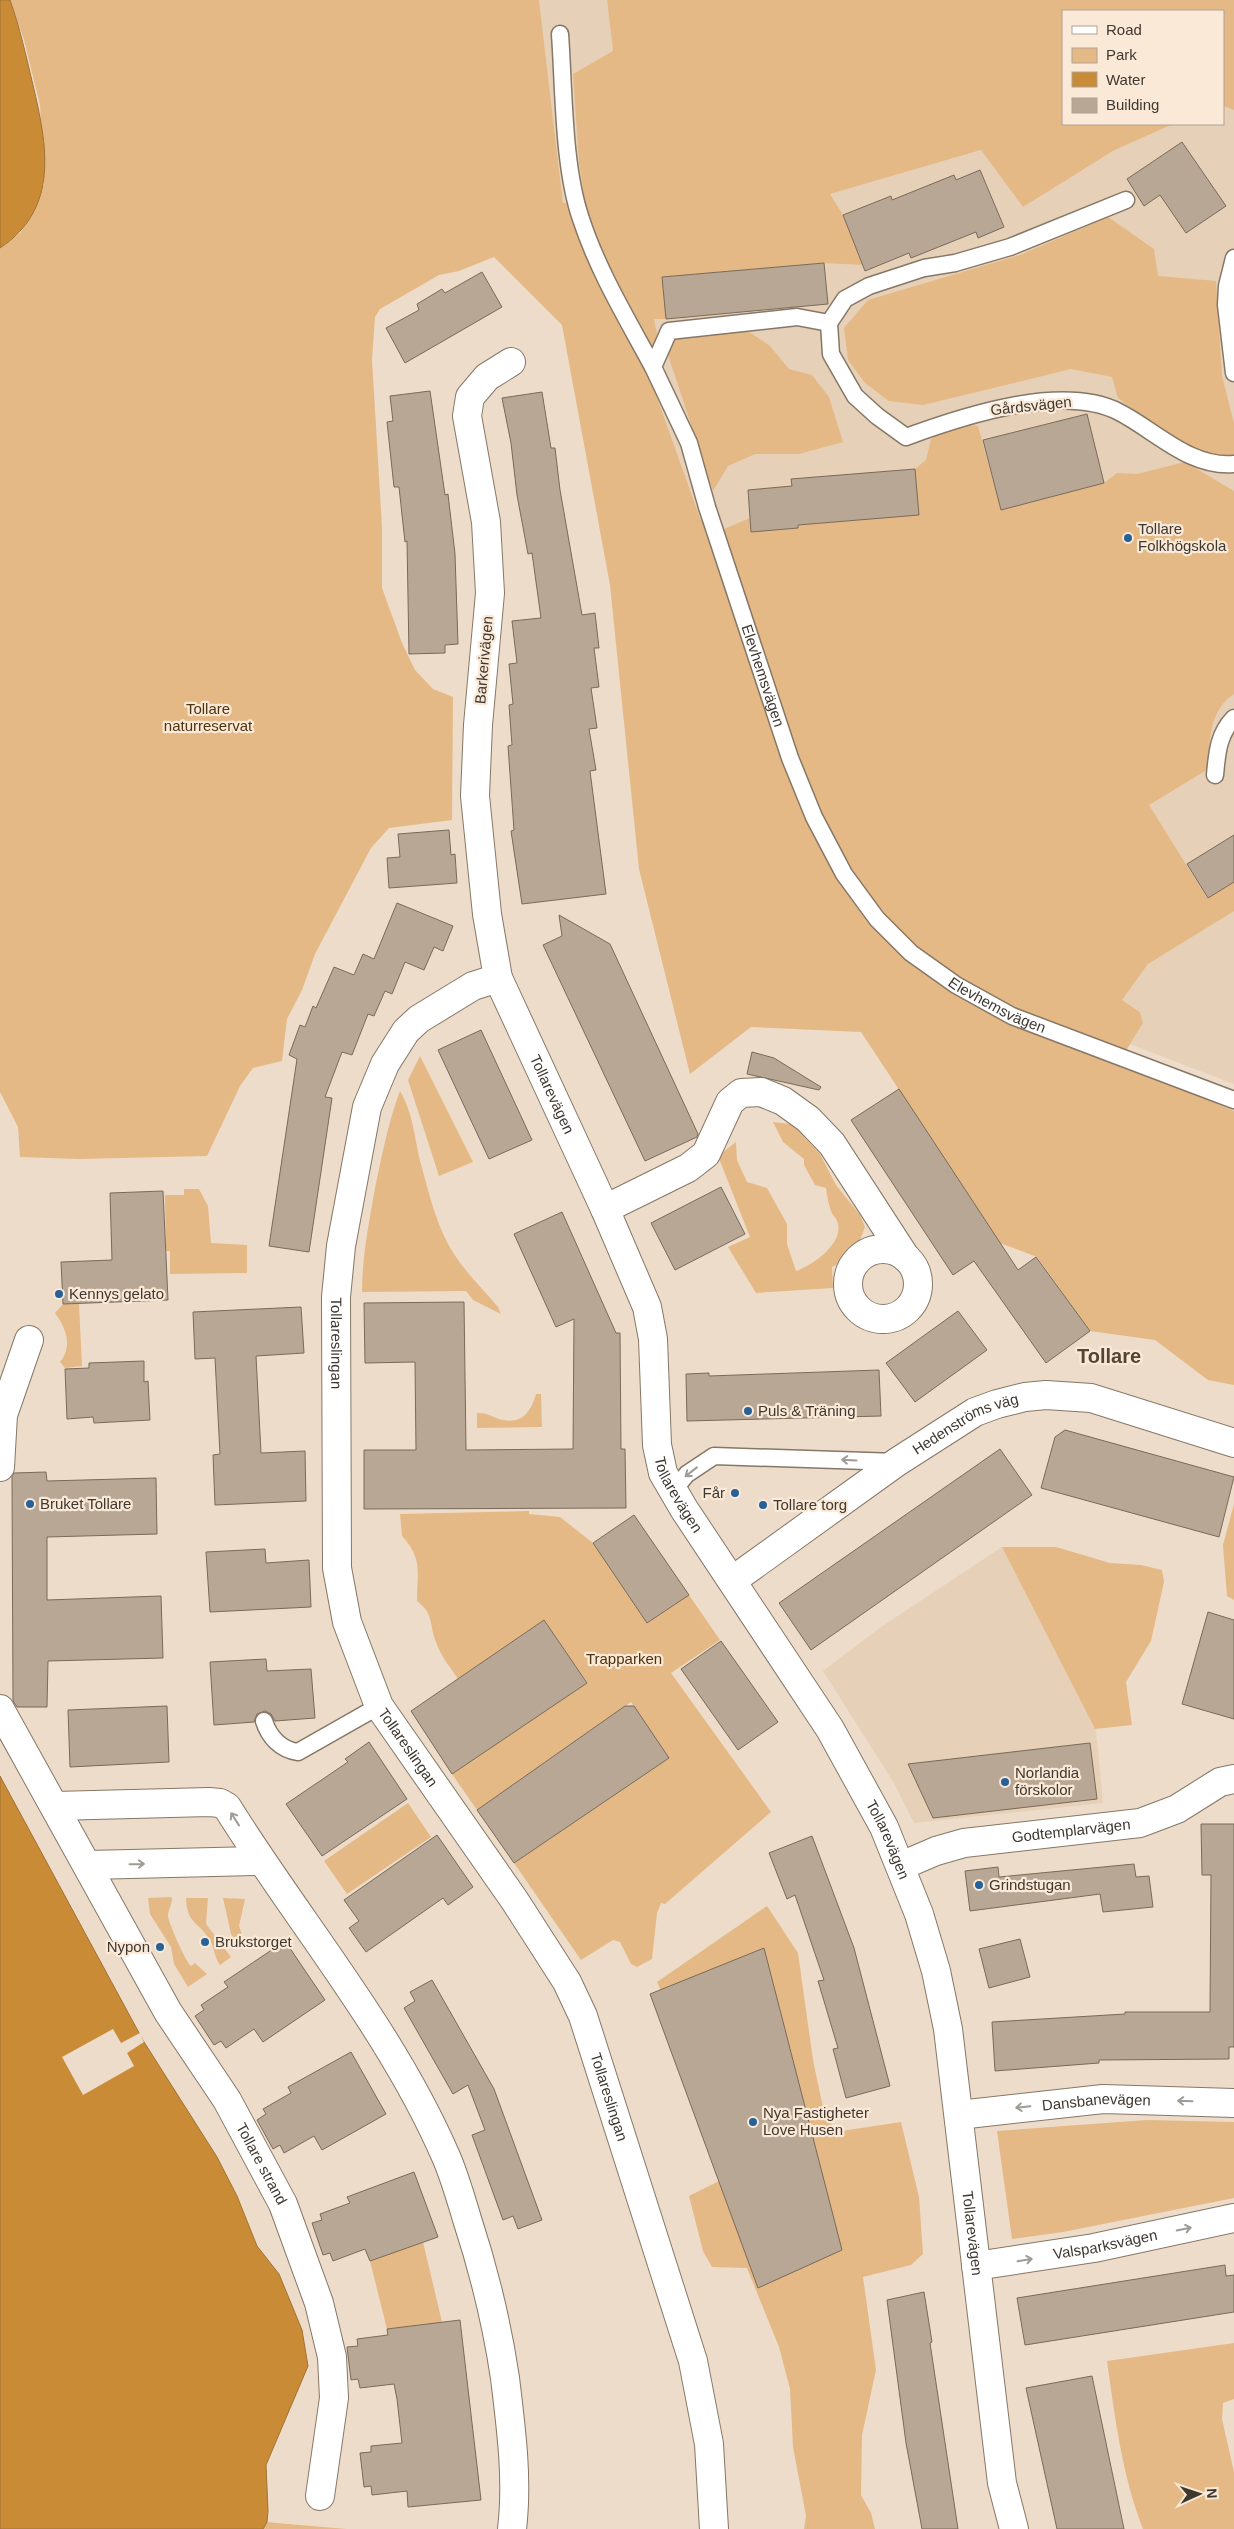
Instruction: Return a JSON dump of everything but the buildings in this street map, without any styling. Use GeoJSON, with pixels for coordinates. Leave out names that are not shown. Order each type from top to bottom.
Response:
{"type":"FeatureCollection","features":[{"type":"Feature","properties":{"kind":"street","name":"Barkerivägen"},"geometry":{"type":"LineString","coordinates":[[498,978],[486,905],[475,796],[478,725],[490,594],[486,522],[468,416],[470,397],[487,377],[512,362]]}},
{"type":"Feature","properties":{"kind":"street","name":"Tollarevägen"},"geometry":{"type":"LineString","coordinates":[[498,978],[605,1209],[647,1307],[653,1339],[656,1445],[664,1473],[673,1491],[797,1676],[846,1755],[884,1827],[919,1914],[936,1971],[948,2029],[1002,2483],[1014,2529]]}},
{"type":"Feature","properties":{"kind":"street","name":"Tollareslingan"},"geometry":{"type":"LineString","coordinates":[[498,978],[473,986],[419,1018],[406,1031],[385,1064],[367,1107],[341,1246],[336,1297],[338,1568],[347,1622],[379,1706],[515,1901],[567,1982],[584,2016],[693,2360],[709,2444],[714,2529]]}},
{"type":"Feature","properties":{"kind":"street"},"geometry":{"type":"LineString","coordinates":[[605,1209],[688,1168],[706,1154],[730,1102],[741,1093],[761,1092],[783,1102],[808,1119],[832,1144],[906,1258]]}},
{"type":"Feature","properties":{"kind":"street"},"geometry":{"type":"LineString","coordinates":[[0,1467],[4,1415],[29,1340]]}},
{"type":"Feature","properties":{"kind":"street","name":"Hedenströms väg"},"geometry":{"type":"LineString","coordinates":[[733,1580],[897,1462],[975,1412],[1025,1397],[1046,1395],[1091,1398],[1234,1442]]}},
{"type":"Feature","properties":{"kind":"street"},"geometry":{"type":"LineString","coordinates":[[0,1709],[88,1865],[261,1861]]}},
{"type":"Feature","properties":{"kind":"street","name":"Godtemplarvägen"},"geometry":{"type":"LineString","coordinates":[[901,1866],[936,1852],[964,1844],[1140,1823],[1177,1809],[1220,1782],[1234,1779]]}},
{"type":"Feature","properties":{"kind":"street"},"geometry":{"type":"LineString","coordinates":[[55,1806],[220,1803],[227,1807],[261,1861],[326,1952],[382,2039],[410,2087],[447,2159],[480,2262],[502,2348],[513,2437],[515,2510],[512,2529]]}},
{"type":"Feature","properties":{"kind":"street","name":"Tollare strand"},"geometry":{"type":"LineString","coordinates":[[88,1865],[168,2012],[227,2100],[284,2204],[318,2303],[332,2357],[334,2398],[320,2496]]}},
{"type":"Feature","properties":{"kind":"street","name":"Dansbanevägen"},"geometry":{"type":"LineString","coordinates":[[959,2115],[1103,2100],[1234,2103]]}},
{"type":"Feature","properties":{"kind":"street","name":"Valsparksvägen"},"geometry":{"type":"LineString","coordinates":[[976,2266],[1094,2248],[1234,2218]]}},
{"type":"Feature","properties":{"kind":"lane","name":"Elevhemsvägen"},"geometry":{"type":"LineString","coordinates":[[560,34],[571,179],[581,219],[613,294],[653,367],[689,443],[707,507],[793,766],[814,817],[844,874],[877,919],[911,953],[956,985],[1012,1016],[1234,1100]]}},
{"type":"Feature","properties":{"kind":"lane"},"geometry":{"type":"LineString","coordinates":[[653,367],[669,331],[797,317],[829,323],[845,299],[869,286],[924,268],[954,263],[1010,247],[1126,200]]}},
{"type":"Feature","properties":{"kind":"lane"},"geometry":{"type":"LineString","coordinates":[[1234,258],[1226,286],[1226,304],[1234,373]]}},
{"type":"Feature","properties":{"kind":"lane","name":"Gårdsvägen"},"geometry":{"type":"LineString","coordinates":[[829,323],[831,354],[855,396],[877,416],[906,436],[981,412],[1062,400],[1094,402],[1119,412],[1176,447],[1210,464],[1234,464]]}},
{"type":"Feature","properties":{"kind":"lane"},"geometry":{"type":"LineString","coordinates":[[1215,775],[1220,739],[1234,718]]}},
{"type":"Feature","properties":{"kind":"lane"},"geometry":{"type":"LineString","coordinates":[[673,1491],[687,1474],[714,1456],[897,1462]]}},
{"type":"Feature","properties":{"kind":"lane"},"geometry":{"type":"LineString","coordinates":[[264,1721],[267,1731],[275,1740],[284,1748],[298,1752],[379,1706]]}},
{"type":"Feature","properties":{"kind":"shaded area","name":"Tollare Folkhögskola"},"geometry":{"type":"Polygon","coordinates":[[[539,0],[607,0],[613,51],[799,203],[981,150],[1023,207],[1113,151],[1171,125],[1224,125],[1224,106],[1234,110],[1234,1084],[1130,1044],[1143,1023],[1140,1012],[1122,1000],[1148,964],[752,585],[700,518],[648,372],[566,226],[539,0]]]}},
{"type":"Feature","properties":{"kind":"shaded area"},"geometry":{"type":"Polygon","coordinates":[[[1002,1547],[1096,1731],[1103,1803],[914,1823],[894,1783],[823,1671],[881,1627],[1002,1547]]]}},
{"type":"Feature","properties":{"kind":"green space","name":"Tollare naturreservat"},"geometry":{"type":"Polygon","coordinates":[[[10,0],[539,0],[563,203],[585,205],[579,162],[573,74],[613,51],[607,0],[1234,0],[1234,110],[1224,106],[1224,10],[1062,10],[1062,125],[1171,125],[1113,151],[1023,207],[981,150],[830,194],[843,215],[863,265],[824,263],[662,277],[666,319],[654,319],[657,334],[648,372],[700,518],[728,554],[724,529],[750,518],[751,531],[798,528],[798,525],[919,515],[915,469],[926,460],[931,439],[959,426],[978,426],[1001,510],[1104,483],[1117,473],[1137,474],[1185,462],[1234,491],[1234,694],[1226,700],[1215,717],[1210,737],[1210,768],[1149,805],[1207,898],[1234,882],[1234,911],[1148,964],[1122,1000],[1140,1012],[1143,1023],[1119,1062],[1234,1111],[1234,1385],[1208,1380],[1155,1340],[1090,1331],[1037,1257],[1000,1243],[861,1032],[751,1027],[690,1074],[639,869],[610,585],[562,325],[494,257],[459,271],[439,275],[380,309],[375,317],[372,360],[382,527],[382,588],[402,643],[415,670],[433,689],[453,697],[452,820],[389,828],[371,848],[315,954],[302,990],[287,1019],[282,1061],[253,1068],[240,1086],[207,1156],[79,1159],[20,1157],[18,1127],[0,1092],[0,248],[21,232],[44,184],[40,105],[24,40],[10,0]]]}},
{"type":"Feature","properties":{"kind":"green space"},"geometry":{"type":"Polygon","coordinates":[[[1108,217],[1154,249],[1158,276],[1216,281],[1222,376],[1234,423],[1234,458],[1204,456],[1143,417],[1118,398],[1112,377],[1071,369],[923,405],[889,401],[865,383],[848,360],[844,328],[868,300],[1020,255],[1108,217]]]}},
{"type":"Feature","properties":{"kind":"green space"},"geometry":{"type":"Polygon","coordinates":[[[746,330],[769,345],[789,369],[812,375],[829,397],[843,442],[799,454],[755,454],[728,466],[713,491],[668,355],[674,339],[746,330]]]}},
{"type":"Feature","properties":{"kind":"green space"},"geometry":{"type":"Polygon","coordinates":[[[420,1056],[473,1162],[439,1176],[408,1080],[420,1056]]]}},
{"type":"Feature","properties":{"kind":"green space"},"geometry":{"type":"Polygon","coordinates":[[[400,1091],[411,1118],[427,1187],[443,1233],[459,1261],[498,1307],[501,1314],[473,1300],[466,1291],[362,1292],[368,1227],[375,1188],[389,1127],[400,1091]]]}},
{"type":"Feature","properties":{"kind":"green space"},"geometry":{"type":"Polygon","coordinates":[[[773,1122],[798,1125],[805,1138],[820,1154],[836,1185],[860,1215],[865,1227],[860,1240],[849,1256],[832,1267],[833,1288],[756,1293],[728,1247],[750,1237],[718,1156],[736,1142],[737,1160],[747,1182],[767,1188],[787,1224],[787,1244],[796,1271],[819,1258],[837,1237],[839,1229],[836,1218],[830,1208],[826,1188],[815,1185],[804,1165],[804,1159],[783,1142],[773,1122]]]}},
{"type":"Feature","properties":{"kind":"green space"},"geometry":{"type":"Polygon","coordinates":[[[184,1189],[199,1189],[208,1206],[211,1243],[247,1245],[247,1273],[170,1274],[170,1251],[166,1251],[165,1195],[184,1195],[184,1189]]]}},
{"type":"Feature","properties":{"kind":"green space"},"geometry":{"type":"Polygon","coordinates":[[[63,1304],[79,1304],[82,1366],[65,1368],[60,1362],[64,1356],[67,1343],[65,1331],[55,1313],[63,1304]]]}},
{"type":"Feature","properties":{"kind":"green space"},"geometry":{"type":"Polygon","coordinates":[[[536,1394],[541,1394],[542,1427],[477,1428],[477,1413],[510,1421],[521,1418],[529,1411],[536,1394]]]}},
{"type":"Feature","properties":{"kind":"green space"},"geometry":{"type":"Polygon","coordinates":[[[1234,1504],[1234,1600],[1227,1596],[1223,1545],[1234,1504]]]}},
{"type":"Feature","properties":{"kind":"green space","name":"Trapparken"},"geometry":{"type":"Polygon","coordinates":[[[529,1511],[529,1514],[560,1517],[593,1543],[647,1623],[689,1595],[720,1640],[671,1673],[771,1812],[665,1904],[661,1903],[657,1913],[652,1959],[637,1967],[631,1964],[620,1942],[613,1940],[581,1960],[514,1863],[669,1758],[631,1702],[477,1810],[452,1774],[587,1682],[544,1620],[458,1679],[438,1647],[429,1615],[417,1601],[418,1574],[416,1559],[409,1544],[402,1536],[400,1514],[529,1511]]]}},
{"type":"Feature","properties":{"kind":"green space"},"geometry":{"type":"Polygon","coordinates":[[[1002,1547],[1056,1547],[1110,1563],[1141,1565],[1162,1570],[1164,1582],[1151,1641],[1126,1682],[1132,1725],[1095,1729],[1002,1547]]]}},
{"type":"Feature","properties":{"kind":"green space"},"geometry":{"type":"Polygon","coordinates":[[[408,1803],[431,1837],[347,1894],[324,1861],[408,1803]]]}},
{"type":"Feature","properties":{"kind":"green space"},"geometry":{"type":"Polygon","coordinates":[[[172,1897],[168,1916],[178,1942],[189,1964],[191,1966],[195,1963],[207,1974],[188,1987],[174,1964],[171,1947],[150,1914],[148,1898],[172,1897]]]}},
{"type":"Feature","properties":{"kind":"green space"},"geometry":{"type":"Polygon","coordinates":[[[186,1898],[208,1898],[206,1924],[231,1957],[220,1965],[210,1940],[188,1913],[186,1898]]]}},
{"type":"Feature","properties":{"kind":"green space"},"geometry":{"type":"Polygon","coordinates":[[[223,1898],[245,1899],[239,1926],[246,1946],[241,1950],[231,1934],[223,1898]]]}},
{"type":"Feature","properties":{"kind":"green space"},"geometry":{"type":"Polygon","coordinates":[[[767,1906],[798,1953],[813,2060],[822,2103],[835,2132],[901,2122],[919,2197],[923,2254],[911,2265],[863,2277],[876,2370],[862,2435],[861,2495],[871,2513],[875,2529],[804,2529],[806,2516],[793,2447],[790,2389],[779,2347],[747,2268],[712,2267],[703,2251],[689,2196],[721,2180],[668,2006],[657,1982],[767,1906]]]}},
{"type":"Feature","properties":{"kind":"green space"},"geometry":{"type":"Polygon","coordinates":[[[1147,2120],[1234,2122],[1234,2198],[1063,2232],[1012,2239],[997,2131],[1147,2120]]]}},
{"type":"Feature","properties":{"kind":"green space"},"geometry":{"type":"Polygon","coordinates":[[[423,2242],[442,2322],[387,2329],[370,2261],[423,2242]]]}},
{"type":"Feature","properties":{"kind":"green space"},"geometry":{"type":"Polygon","coordinates":[[[1234,2343],[1234,2399],[1223,2403],[1222,2419],[1234,2472],[1234,2529],[1143,2529],[1124,2467],[1107,2361],[1234,2343]]]}},
{"type":"Feature","properties":{"kind":"green space"},"geometry":{"type":"Polygon","coordinates":[[[267,2522],[276,2523],[347,2529],[263,2529],[267,2522]]]}},
{"type":"Feature","properties":{"kind":"water"},"geometry":{"type":"Polygon","coordinates":[[[0,0],[10,0],[17,21],[38,108],[45,152],[44,174],[40,195],[32,214],[19,232],[0,248],[0,0]]]}},
{"type":"Feature","properties":{"kind":"water"},"geometry":{"type":"Polygon","coordinates":[[[0,1776],[144,2042],[217,2157],[237,2196],[257,2246],[279,2274],[302,2330],[308,2366],[266,2465],[268,2511],[267,2522],[263,2529],[0,2529],[0,1776]]]}},
{"type":"Feature","properties":{"kind":"pier"},"geometry":{"type":"Polygon","coordinates":[[[113,2029],[121,2043],[140,2033],[144,2042],[127,2053],[134,2066],[83,2095],[62,2057],[113,2029]]]}},
{"type":"Feature","properties":{"kind":"place","name":"Tollare Folkhögskola"},"geometry":{"type":"Point","coordinates":[1128,538]}},
{"type":"Feature","properties":{"kind":"place","name":"Kennys gelato"},"geometry":{"type":"Point","coordinates":[59,1294]}},
{"type":"Feature","properties":{"kind":"place","name":"Puls & Träning"},"geometry":{"type":"Point","coordinates":[748,1411]}},
{"type":"Feature","properties":{"kind":"place","name":"Får"},"geometry":{"type":"Point","coordinates":[735,1493]}},
{"type":"Feature","properties":{"kind":"place","name":"Bruket Tollare"},"geometry":{"type":"Point","coordinates":[30,1504]}},
{"type":"Feature","properties":{"kind":"place","name":"Tollare torg"},"geometry":{"type":"Point","coordinates":[763,1505]}},
{"type":"Feature","properties":{"kind":"place","name":"Norlandia förskolor"},"geometry":{"type":"Point","coordinates":[1005,1782]}},
{"type":"Feature","properties":{"kind":"place","name":"Grindstugan"},"geometry":{"type":"Point","coordinates":[979,1885]}},
{"type":"Feature","properties":{"kind":"place","name":"Brukstorget"},"geometry":{"type":"Point","coordinates":[205,1942]}},
{"type":"Feature","properties":{"kind":"place","name":"Nypon"},"geometry":{"type":"Point","coordinates":[160,1947]}},
{"type":"Feature","properties":{"kind":"place","name":"Nya Fastigheter Love Husen"},"geometry":{"type":"Point","coordinates":[753,2122]}},
{"type":"Feature","properties":{"kind":"district","name":"Tollare"},"geometry":{"type":"Point","coordinates":[1109,1356]}}]}
